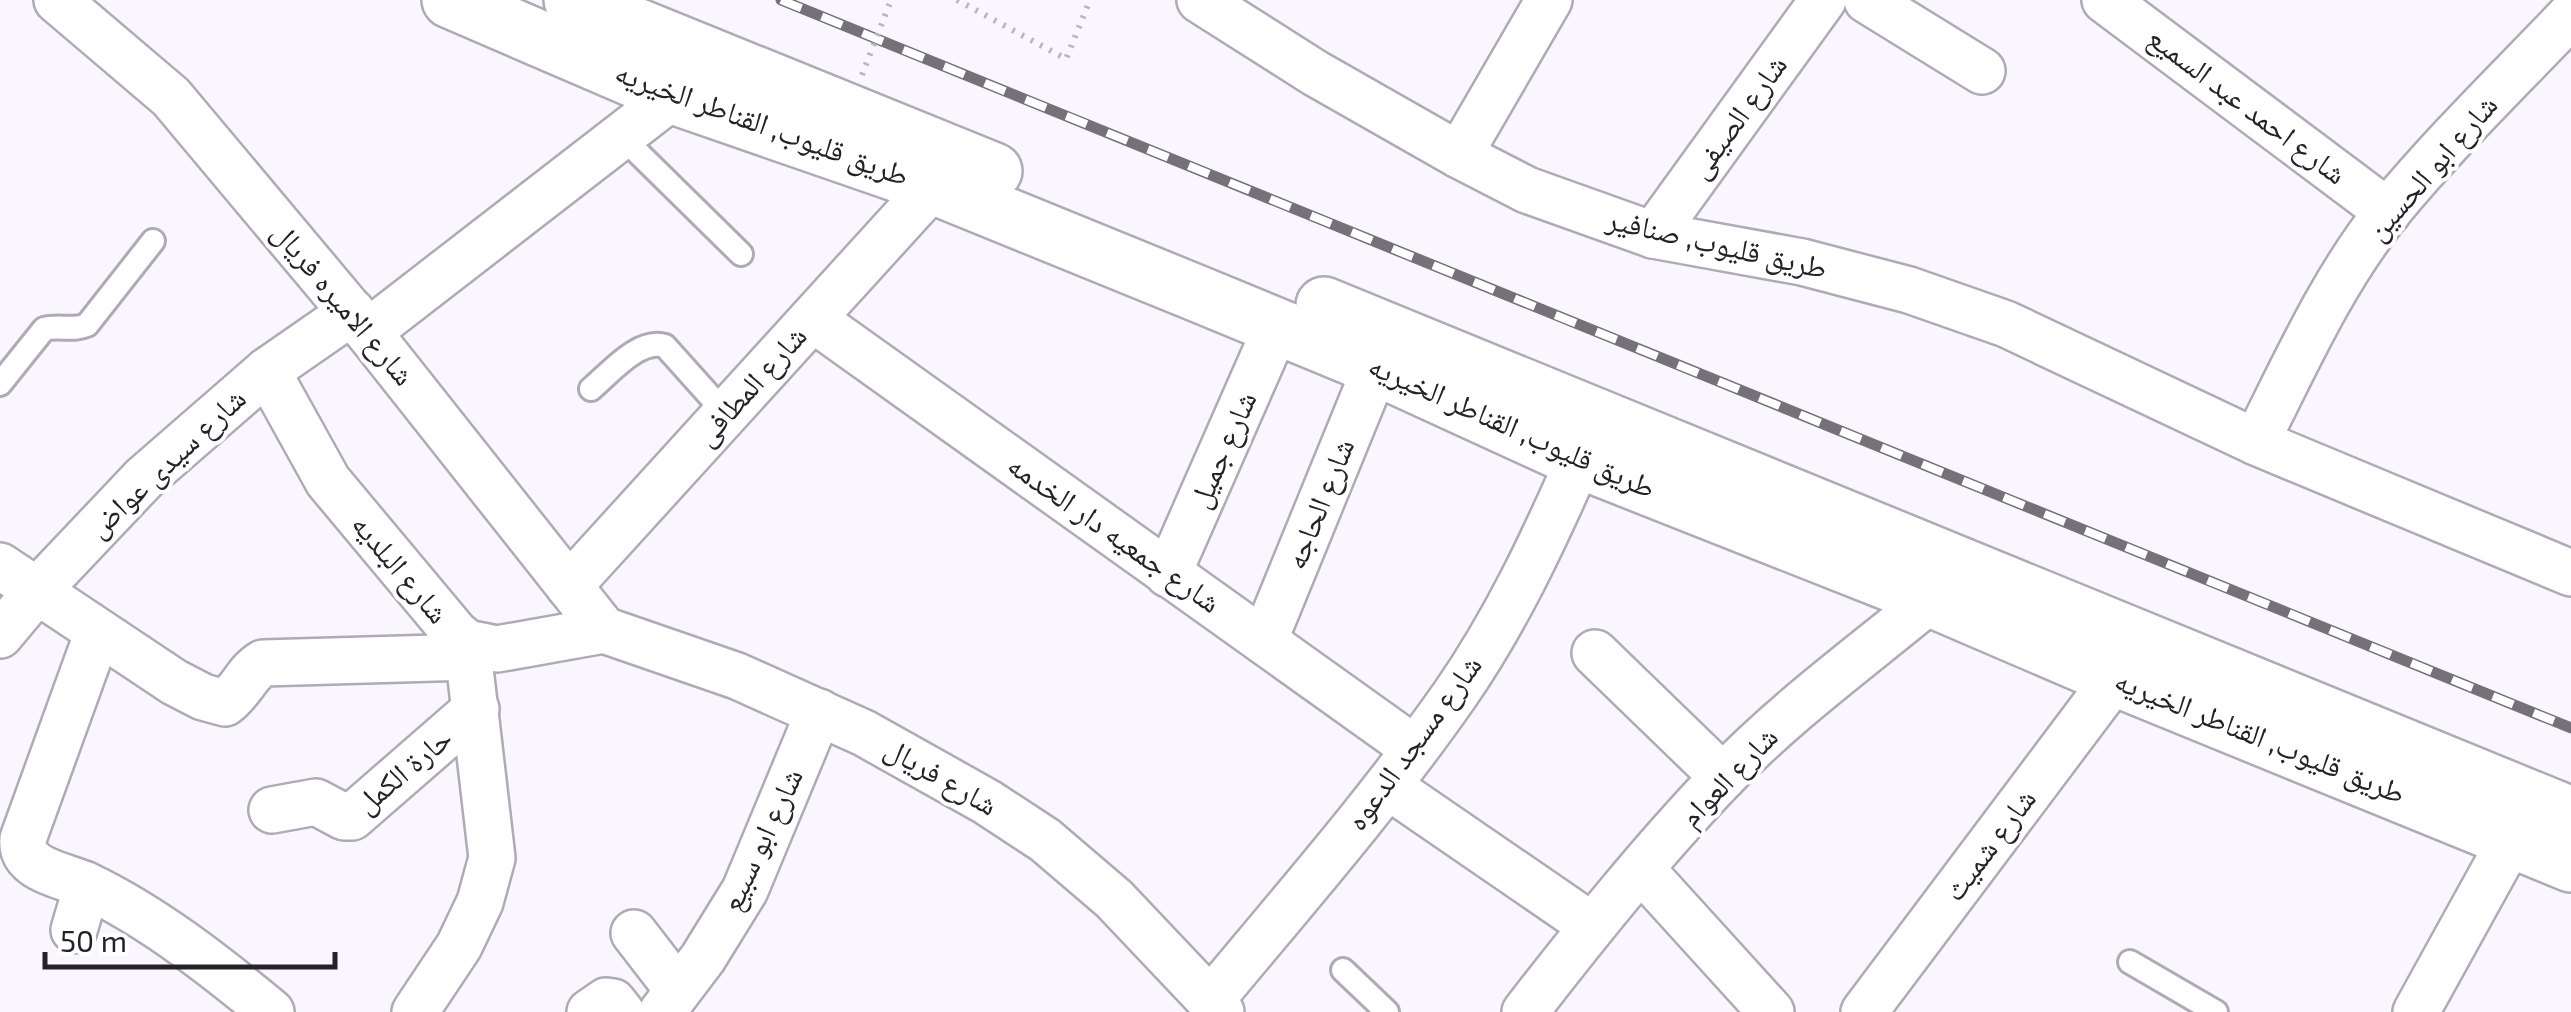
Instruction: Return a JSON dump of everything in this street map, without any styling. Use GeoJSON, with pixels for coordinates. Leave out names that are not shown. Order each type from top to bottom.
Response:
{"type":"FeatureCollection","features":[{"type":"Feature","properties":{"kind":"main road","name":"طريق قليوب, القناطر الخيريه"},"geometry":{"type":"LineString","coordinates":[[450,0],[673,96],[934,186],[1376,367],[1579,460],[1944,582],[2571,814]]}},
{"type":"Feature","properties":{"kind":"main road","name":"طريق قليوب, القناطر الخيريه"},"geometry":{"type":"LineString","coordinates":[[572,0],[1234,267],[1944,582],[2115,678],[2571,864]]}},
{"type":"Feature","properties":{"kind":"street","name":"شارع الاميره فريال"},"geometry":{"type":"LineString","coordinates":[[57,0],[170,97],[360,322],[604,630]]}},
{"type":"Feature","properties":{"kind":"street"},"geometry":{"type":"LineString","coordinates":[[1458,156],[1550,0]]}},
{"type":"Feature","properties":{"kind":"street","name":"شارع الصيفى"},"geometry":{"type":"LineString","coordinates":[[1654,235],[1823,0]]}},
{"type":"Feature","properties":{"kind":"street"},"geometry":{"type":"LineString","coordinates":[[1867,0],[1982,72]]}},
{"type":"Feature","properties":{"kind":"street","name":"شارع احمد عبد السميع"},"geometry":{"type":"LineString","coordinates":[[2105,0],[2388,212]]}},
{"type":"Feature","properties":{"kind":"street","name":"طريق قليوب, صنافير"},"geometry":{"type":"LineString","coordinates":[[1214,4],[1315,74],[1458,156],[1528,190],[1654,235],[1802,262],[1909,290],[2006,324],[2256,442],[2571,573]]}},
{"type":"Feature","properties":{"kind":"street","name":"شارع ابو الحسين"},"geometry":{"type":"LineString","coordinates":[[2256,442],[2304,347],[2388,212],[2571,14]]}},
{"type":"Feature","properties":{"kind":"street","name":"شارع سيدى عواض"},"geometry":{"type":"LineString","coordinates":[[0,634],[144,478],[267,370],[360,322],[673,96]]}},
{"type":"Feature","properties":{"kind":"street","name":"شارع المطافى"},"geometry":{"type":"LineString","coordinates":[[569,586],[934,186]]}},
{"type":"Feature","properties":{"kind":"street","name":"شارع جمعيه دار الخدمه"},"geometry":{"type":"LineString","coordinates":[[812,319],[1415,749]]}},
{"type":"Feature","properties":{"kind":"street","name":"شارع جميل"},"geometry":{"type":"LineString","coordinates":[[1168,574],[1277,326]]}},
{"type":"Feature","properties":{"kind":"street","name":"شارع الحاجه"},"geometry":{"type":"LineString","coordinates":[[1264,641],[1376,367]]}},
{"type":"Feature","properties":{"kind":"street","name":"شارع البلديه"},"geometry":{"type":"LineString","coordinates":[[267,370],[309,450],[348,507],[468,650],[497,649],[604,630]]}},
{"type":"Feature","properties":{"kind":"street","name":"شارع مسجد الدعوه"},"geometry":{"type":"LineString","coordinates":[[1215,1006],[1456,694],[1543,541],[1579,460]]}},
{"type":"Feature","properties":{"kind":"street"},"geometry":{"type":"LineString","coordinates":[[0,566],[174,682],[225,703],[237,695],[263,662],[468,650],[492,858],[480,902],[459,946],[416,1012]]}},
{"type":"Feature","properties":{"kind":"street","name":"شارع العوام"},"geometry":{"type":"LineString","coordinates":[[1524,1012],[1592,926],[1722,777],[1944,582]]}},
{"type":"Feature","properties":{"kind":"street","name":"شارع فريال"},"geometry":{"type":"LineString","coordinates":[[604,630],[737,676],[926,766],[1045,840],[1114,899],[1215,1006]]}},
{"type":"Feature","properties":{"kind":"street"},"geometry":{"type":"LineString","coordinates":[[98,632],[22,846],[31,862],[87,886],[218,968],[270,1012]]}},
{"type":"Feature","properties":{"kind":"street"},"geometry":{"type":"LineString","coordinates":[[1595,653],[1722,777]]}},
{"type":"Feature","properties":{"kind":"street","name":"شارع شميث"},"geometry":{"type":"LineString","coordinates":[[1864,1012],[2115,678]]}},
{"type":"Feature","properties":{"kind":"street","name":"حارة الكمل"},"geometry":{"type":"LineString","coordinates":[[272,810],[316,802],[339,815],[352,817],[476,709]]}},
{"type":"Feature","properties":{"kind":"street","name":"شارع ابو سبيع"},"geometry":{"type":"LineString","coordinates":[[670,1001],[703,958],[745,890],[819,712]]}},
{"type":"Feature","properties":{"kind":"street"},"geometry":{"type":"LineString","coordinates":[[1388,786],[1592,926]]}},
{"type":"Feature","properties":{"kind":"street"},"geometry":{"type":"LineString","coordinates":[[2416,1012],[2511,840]]}},
{"type":"Feature","properties":{"kind":"street"},"geometry":{"type":"LineString","coordinates":[[1642,870],[1771,1012]]}},
{"type":"Feature","properties":{"kind":"street"},"geometry":{"type":"LineString","coordinates":[[74,930],[87,886]]}},
{"type":"Feature","properties":{"kind":"street"},"geometry":{"type":"LineString","coordinates":[[634,933],[670,1001]]}},
{"type":"Feature","properties":{"kind":"street"},"geometry":{"type":"LineString","coordinates":[[590,1012],[606,1001],[614,1002],[622,1012]]}},
{"type":"Feature","properties":{"kind":"lane"},"geometry":{"type":"LineString","coordinates":[[621,136],[741,254]]}},
{"type":"Feature","properties":{"kind":"lane"},"geometry":{"type":"LineString","coordinates":[[1,382],[44,329],[87,325],[152,241]]}},
{"type":"Feature","properties":{"kind":"lane"},"geometry":{"type":"LineString","coordinates":[[591,390],[640,349],[657,344],[666,346],[726,414]]}},
{"type":"Feature","properties":{"kind":"lane"},"geometry":{"type":"LineString","coordinates":[[2130,962],[2216,1012]]}},
{"type":"Feature","properties":{"kind":"lane"},"geometry":{"type":"LineString","coordinates":[[1343,970],[1387,1012]]}},
{"type":"Feature","properties":{"kind":"path"},"geometry":{"type":"LineString","coordinates":[[862,75],[891,0]]}},
{"type":"Feature","properties":{"kind":"path"},"geometry":{"type":"LineString","coordinates":[[956,0],[1066,59],[1090,0]]}},
{"type":"Feature","properties":{"kind":"railway"},"geometry":{"type":"LineString","coordinates":[[781,0],[2571,728]]}}]}
